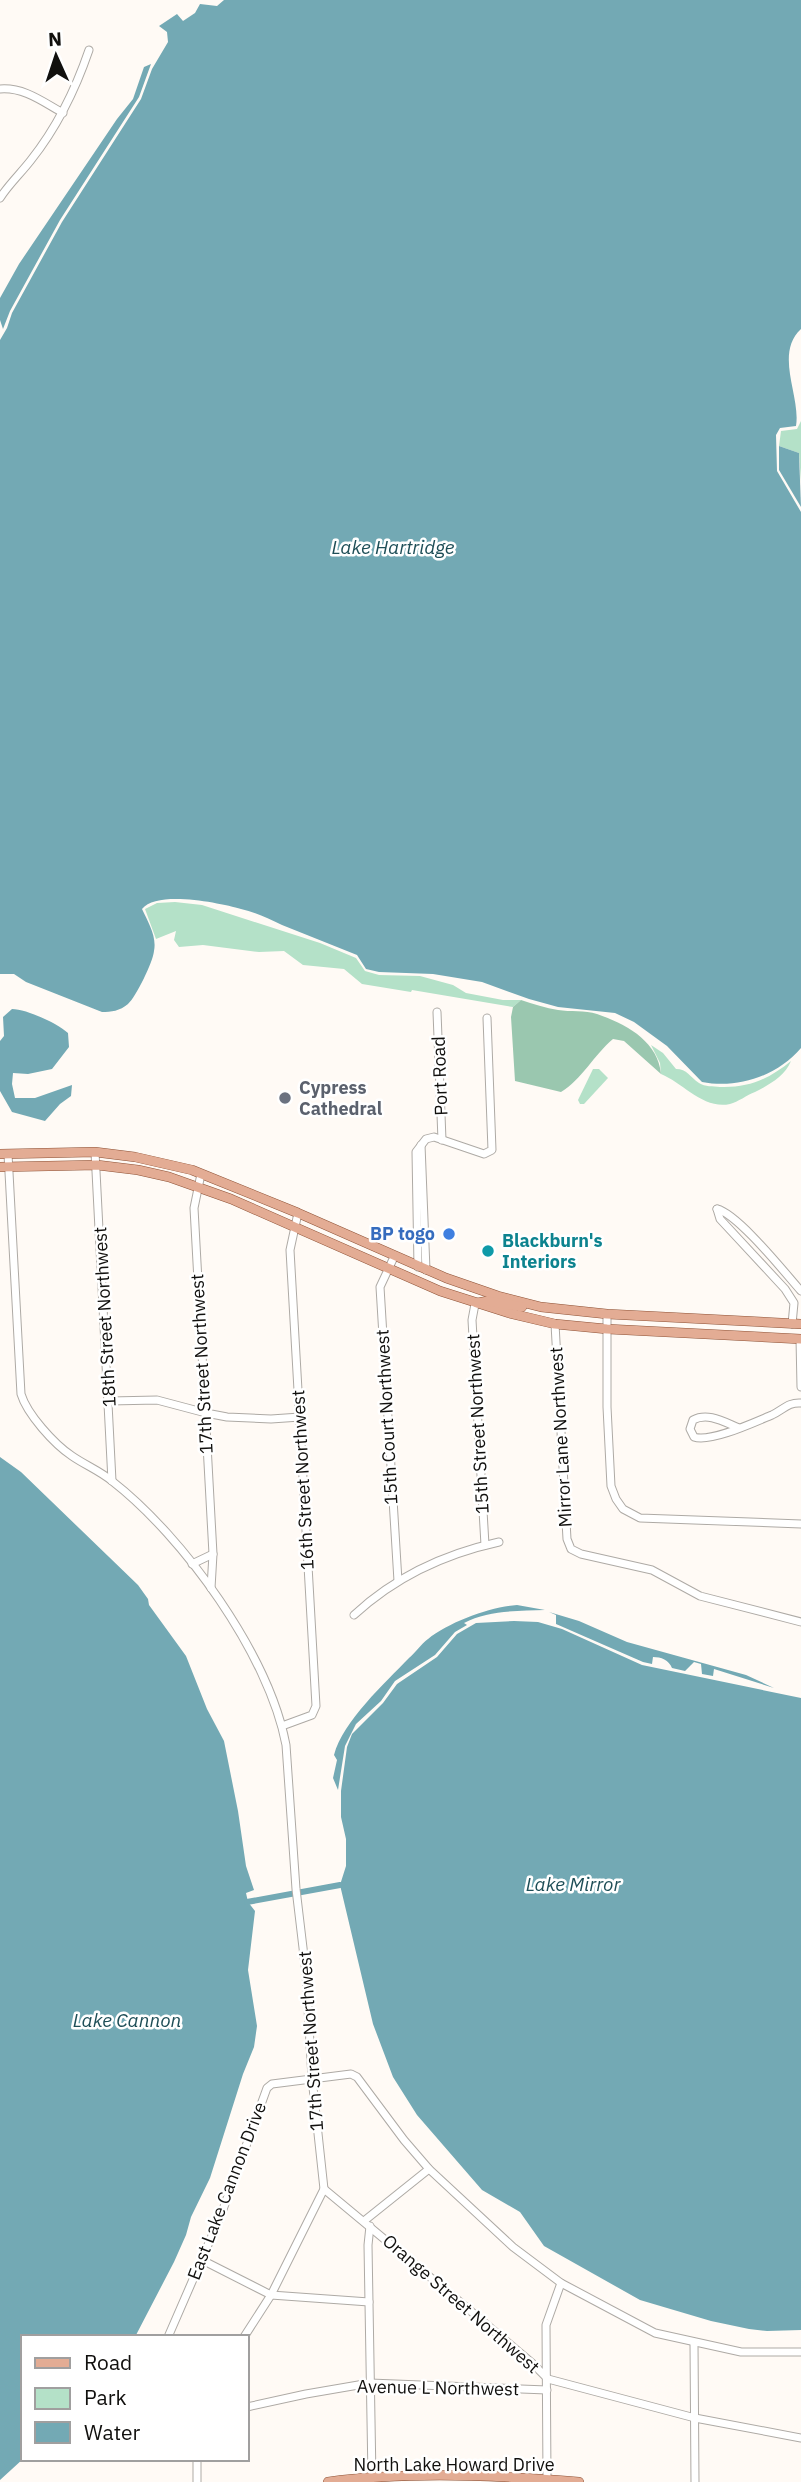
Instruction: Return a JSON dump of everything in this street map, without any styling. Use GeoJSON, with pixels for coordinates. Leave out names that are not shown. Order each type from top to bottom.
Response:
{"type":"FeatureCollection","features":[{"type":"Feature","properties":{"kind":"main road"},"geometry":{"type":"LineString","coordinates":[[4,1154],[96,1152],[135,1157],[201,1174],[299,1213],[422,1268],[498,1296],[541,1307]]}},
{"type":"Feature","properties":{"kind":"main road"},"geometry":{"type":"LineString","coordinates":[[4,1167],[97,1165],[138,1170],[198,1186],[439,1291],[475,1304],[555,1324],[801,1339]]}},
{"type":"Feature","properties":{"kind":"main road"},"geometry":{"type":"LineString","coordinates":[[475,1304],[488,1301],[519,1307],[607,1314],[798,1325]]}},
{"type":"Feature","properties":{"kind":"main road"},"geometry":{"type":"LineString","coordinates":[[757,1337],[793,1332],[798,1325]]}},
{"type":"Feature","properties":{"kind":"main road","name":"North Lake Howard Drive"},"geometry":{"type":"LineString","coordinates":[[328,2482],[372,2478],[547,2479],[579,2482]]}},
{"type":"Feature","properties":{"kind":"street"},"geometry":{"type":"LineString","coordinates":[[0,198],[3,187],[31,160],[63,113],[89,50]]}},
{"type":"Feature","properties":{"kind":"street"},"geometry":{"type":"LineString","coordinates":[[0,89],[13,88],[22,91],[63,113]]}},
{"type":"Feature","properties":{"kind":"street","name":"Port Road"},"geometry":{"type":"LineString","coordinates":[[437,1012],[442,1140]]}},
{"type":"Feature","properties":{"kind":"street"},"geometry":{"type":"LineString","coordinates":[[422,1268],[421,1145],[430,1138],[484,1154],[489,1153],[492,1146],[486,1018]]}},
{"type":"Feature","properties":{"kind":"street","name":"18th Street Northwest"},"geometry":{"type":"LineString","coordinates":[[96,1152],[112,1481]]}},
{"type":"Feature","properties":{"kind":"street","name":"17th Street Northwest"},"geometry":{"type":"LineString","coordinates":[[4,1154],[21,1394],[30,1412],[46,1431],[72,1456],[112,1481],[145,1512],[211,1588],[255,1661],[282,1726],[286,1745],[312,2078],[324,2189]]}},
{"type":"Feature","properties":{"kind":"street","name":"17th Street Northwest"},"geometry":{"type":"LineString","coordinates":[[201,1174],[194,1203],[213,1554],[211,1588]]}},
{"type":"Feature","properties":{"kind":"street"},"geometry":{"type":"LineString","coordinates":[[798,1325],[794,1303],[786,1289],[720,1219],[717,1209],[726,1212],[742,1227],[801,1291]]}},
{"type":"Feature","properties":{"kind":"street","name":"16th Street Northwest"},"geometry":{"type":"LineString","coordinates":[[282,1726],[312,1715],[316,1706],[290,1250],[299,1213]]}},
{"type":"Feature","properties":{"kind":"street","name":"15th Court Northwest"},"geometry":{"type":"LineString","coordinates":[[394,1256],[380,1287],[398,1581]]}},
{"type":"Feature","properties":{"kind":"street","name":"15th Street Northwest"},"geometry":{"type":"LineString","coordinates":[[475,1304],[472,1320],[485,1545]]}},
{"type":"Feature","properties":{"kind":"street"},"geometry":{"type":"LineString","coordinates":[[607,1314],[611,1486],[621,1508],[640,1518],[801,1524]]}},
{"type":"Feature","properties":{"kind":"street","name":"Mirror Lane Northwest"},"geometry":{"type":"LineString","coordinates":[[555,1324],[567,1539],[571,1549],[652,1570],[700,1596],[801,1622]]}},
{"type":"Feature","properties":{"kind":"street"},"geometry":{"type":"LineString","coordinates":[[739,1428],[701,1416],[693,1420],[690,1429],[694,1437],[702,1439],[739,1428],[775,1414],[791,1402],[801,1386],[801,1339]]}},
{"type":"Feature","properties":{"kind":"street"},"geometry":{"type":"LineString","coordinates":[[110,1401],[157,1400],[205,1413],[266,1419],[300,1417]]}},
{"type":"Feature","properties":{"kind":"street"},"geometry":{"type":"LineString","coordinates":[[791,1402],[801,1403]]}},
{"type":"Feature","properties":{"kind":"street"},"geometry":{"type":"LineString","coordinates":[[354,1615],[398,1581],[432,1563],[499,1542]]}},
{"type":"Feature","properties":{"kind":"street"},"geometry":{"type":"LineString","coordinates":[[192,1564],[213,1554]]}},
{"type":"Feature","properties":{"kind":"street"},"geometry":{"type":"LineString","coordinates":[[312,2078],[351,2074],[357,2077],[429,2169],[493,2230],[538,2268],[561,2283],[649,2331],[741,2353],[801,2352]]}},
{"type":"Feature","properties":{"kind":"street","name":"East Lake Cannon Drive"},"geometry":{"type":"LineString","coordinates":[[169,2335],[202,2260],[267,2088],[272,2084],[312,2078]]}},
{"type":"Feature","properties":{"kind":"street"},"geometry":{"type":"LineString","coordinates":[[372,2478],[367,2223],[429,2169]]}},
{"type":"Feature","properties":{"kind":"street"},"geometry":{"type":"LineString","coordinates":[[245,2335],[271,2295],[324,2189]]}},
{"type":"Feature","properties":{"kind":"street","name":"Orange Street Northwest"},"geometry":{"type":"LineString","coordinates":[[324,2189],[548,2379],[695,2418]]}},
{"type":"Feature","properties":{"kind":"street"},"geometry":{"type":"LineString","coordinates":[[202,2260],[271,2295],[369,2302]]}},
{"type":"Feature","properties":{"kind":"street"},"geometry":{"type":"LineString","coordinates":[[547,2479],[546,2325],[561,2283]]}},
{"type":"Feature","properties":{"kind":"street"},"geometry":{"type":"LineString","coordinates":[[694,2343],[695,2482]]}},
{"type":"Feature","properties":{"kind":"street","name":"Avenue L Northwest"},"geometry":{"type":"LineString","coordinates":[[248,2407],[306,2393],[370,2383],[547,2390]]}},
{"type":"Feature","properties":{"kind":"street"},"geometry":{"type":"LineString","coordinates":[[695,2418],[801,2438]]}},
{"type":"Feature","properties":{"kind":"street"},"geometry":{"type":"LineString","coordinates":[[197,2461],[197,2482]]}},
{"type":"Feature","properties":{"kind":"green space"},"geometry":{"type":"Polygon","coordinates":[[[801,421],[801,482],[799,453],[779,446],[781,431],[797,429],[801,421]]]}},
{"type":"Feature","properties":{"kind":"green space"},"geometry":{"type":"Polygon","coordinates":[[[157,903],[202,905],[320,943],[356,958],[365,971],[379,975],[420,976],[453,985],[466,993],[503,1000],[521,1000],[513,1007],[362,984],[344,969],[303,965],[284,951],[259,952],[203,945],[179,947],[174,940],[176,931],[156,939],[145,909],[157,903]]]}},
{"type":"Feature","properties":{"kind":"green space"},"geometry":{"type":"Polygon","coordinates":[[[521,1000],[558,1010],[592,1013],[619,1023],[647,1043],[659,1062],[661,1074],[624,1041],[613,1039],[561,1092],[515,1081],[511,1017],[513,1007],[521,1000]]]}},
{"type":"Feature","properties":{"kind":"green space"},"geometry":{"type":"Polygon","coordinates":[[[651,1045],[663,1053],[676,1069],[683,1070],[699,1083],[709,1086],[749,1084],[775,1073],[791,1061],[781,1076],[771,1083],[736,1102],[720,1105],[703,1100],[661,1074],[660,1063],[651,1045]]]}},
{"type":"Feature","properties":{"kind":"green space"},"geometry":{"type":"Polygon","coordinates":[[[593,1069],[599,1069],[608,1078],[584,1104],[580,1104],[578,1100],[593,1069]]]}},
{"type":"Feature","properties":{"kind":"water","name":"Lake Hartridge"},"geometry":{"type":"Polygon","coordinates":[[[224,0],[801,0],[801,329],[793,339],[789,363],[797,414],[796,426],[780,428],[776,435],[777,471],[801,512],[801,1048],[769,1073],[729,1084],[702,1082],[667,1046],[634,1022],[615,1013],[558,1007],[482,982],[433,974],[366,969],[357,955],[251,912],[204,901],[161,900],[142,909],[153,935],[153,956],[135,994],[128,1004],[119,1010],[102,1012],[26,982],[14,974],[0,974],[0,340],[62,222],[141,99],[152,69],[168,42],[167,32],[159,26],[177,14],[183,21],[195,13],[200,4],[217,6],[224,0]]]}},
{"type":"Feature","properties":{"kind":"water"},"geometry":{"type":"Polygon","coordinates":[[[151,64],[139,97],[60,220],[10,311],[3,329],[0,320],[0,298],[19,264],[133,99],[144,67],[151,64]]]}},
{"type":"Feature","properties":{"kind":"water"},"geometry":{"type":"Polygon","coordinates":[[[779,446],[799,453],[801,507],[779,470],[779,446]]]}},
{"type":"Feature","properties":{"kind":"water"},"geometry":{"type":"Polygon","coordinates":[[[12,1009],[41,1017],[68,1033],[69,1047],[52,1069],[28,1074],[13,1073],[15,1098],[35,1098],[72,1085],[71,1096],[45,1121],[12,1112],[0,1091],[3,1017],[12,1009]]]}},
{"type":"Feature","properties":{"kind":"water","name":"Lake Cannon"},"geometry":{"type":"Polygon","coordinates":[[[0,1457],[21,1472],[138,1585],[186,1656],[207,1709],[224,1741],[246,1866],[254,1890],[246,1893],[248,1902],[255,1911],[248,1970],[257,2026],[254,2047],[210,2178],[191,2217],[174,2262],[136,2335],[21,2335],[21,2461],[0,2480],[0,1457]]]}},
{"type":"Feature","properties":{"kind":"water"},"geometry":{"type":"Polygon","coordinates":[[[517,1605],[545,1610],[493,1613],[464,1623],[467,1625],[455,1632],[435,1655],[395,1681],[381,1701],[356,1724],[345,1746],[338,1790],[333,1778],[337,1760],[334,1755],[339,1742],[355,1716],[388,1679],[425,1641],[447,1627],[483,1612],[517,1605]]]}},
{"type":"Feature","properties":{"kind":"water"},"geometry":{"type":"Polygon","coordinates":[[[549,1612],[579,1621],[627,1642],[746,1675],[774,1688],[714,1669],[713,1676],[702,1674],[701,1664],[694,1662],[685,1671],[672,1668],[667,1661],[659,1658],[653,1657],[652,1664],[643,1662],[556,1624],[556,1615],[549,1612]]]}},
{"type":"Feature","properties":{"kind":"water","name":"Lake Mirror"},"geometry":{"type":"Polygon","coordinates":[[[538,1622],[562,1629],[642,1665],[801,1698],[801,2330],[749,2329],[640,2300],[544,2246],[520,2212],[482,2190],[417,2115],[393,2077],[373,2024],[340,1885],[346,1866],[341,1791],[347,1747],[352,1734],[383,1703],[397,1684],[437,1657],[457,1634],[476,1623],[538,1622]]]}},
{"type":"Feature","properties":{"kind":"waterway"},"geometry":{"type":"LineString","coordinates":[[247,1902],[340,1885]]}},
{"type":"Feature","properties":{"kind":"place","name":"Cypress Cathedral"},"geometry":{"type":"Point","coordinates":[285,1098]}},
{"type":"Feature","properties":{"kind":"place","name":"BP togo"},"geometry":{"type":"Point","coordinates":[449,1234]}},
{"type":"Feature","properties":{"kind":"place","name":"Blackburn's Interiors"},"geometry":{"type":"Point","coordinates":[488,1251]}}]}
